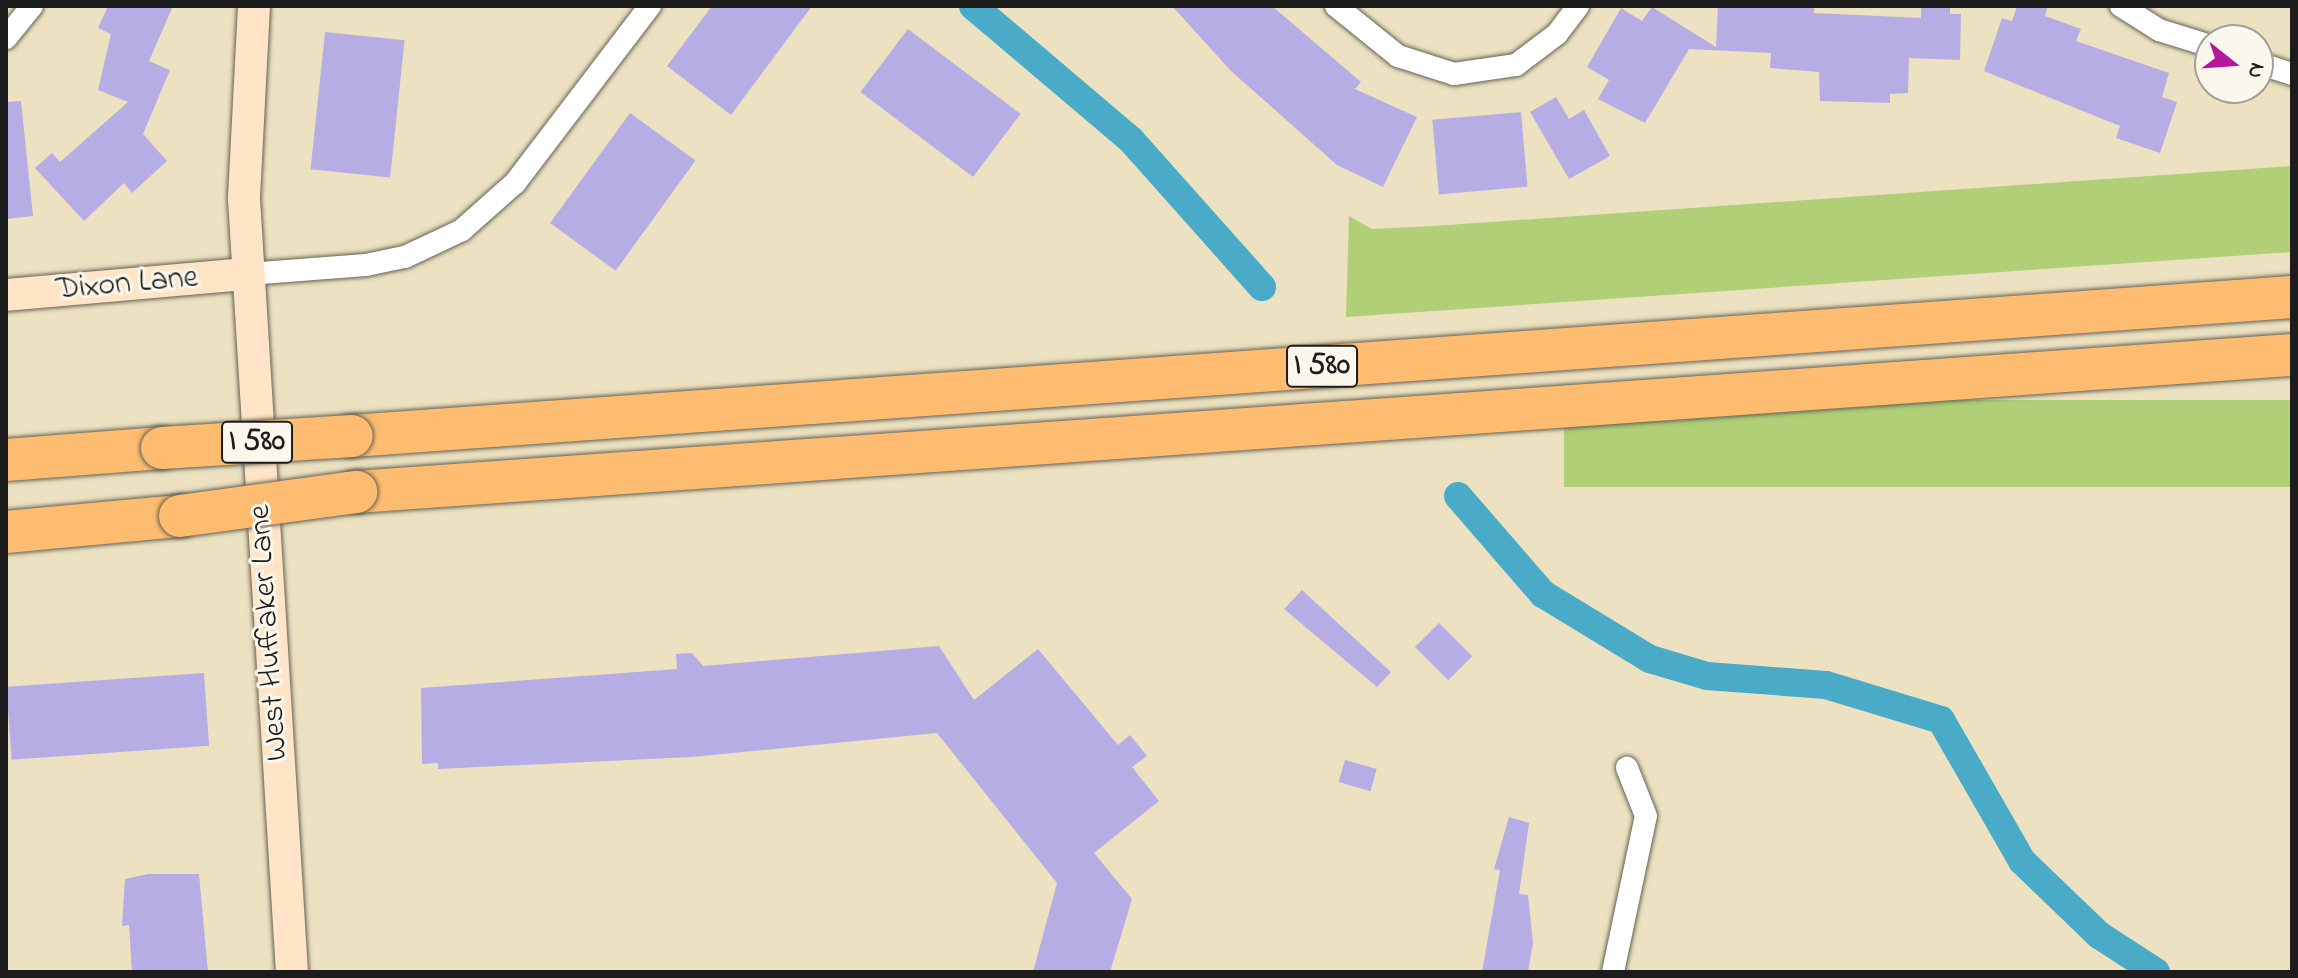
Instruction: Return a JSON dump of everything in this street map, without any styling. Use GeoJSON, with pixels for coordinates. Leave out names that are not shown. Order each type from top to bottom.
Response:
{"type":"FeatureCollection","features":[{"type":"Feature","properties":{"kind":"highway","name":"I 580"},"geometry":{"type":"LineString","coordinates":[[6,460],[2292,297]]}},
{"type":"Feature","properties":{"kind":"highway","name":"I 580"},"geometry":{"type":"LineString","coordinates":[[6,532],[180,516],[356,492],[2292,355]]}},
{"type":"Feature","properties":{"kind":"street"},"geometry":{"type":"LineString","coordinates":[[6,38],[32,6]]}},
{"type":"Feature","properties":{"kind":"street","name":"West Huffaker Lane"},"geometry":{"type":"LineString","coordinates":[[254,6],[246,110],[248,274],[292,972]]}},
{"type":"Feature","properties":{"kind":"street"},"geometry":{"type":"LineString","coordinates":[[248,274],[392,260],[462,230],[515,183],[650,6]]}},
{"type":"Feature","properties":{"kind":"street"},"geometry":{"type":"LineString","coordinates":[[1336,6],[1398,56],[1454,74],[1516,65],[1557,34],[1578,6]]}},
{"type":"Feature","properties":{"kind":"street"},"geometry":{"type":"LineString","coordinates":[[2121,6],[2159,30],[2194,41]]}},
{"type":"Feature","properties":{"kind":"street","name":"Dixon Lane"},"geometry":{"type":"LineString","coordinates":[[6,295],[248,274]]}},
{"type":"Feature","properties":{"kind":"street"},"geometry":{"type":"LineString","coordinates":[[1613,972],[1646,816],[1627,768]]}},
{"type":"Feature","properties":{"kind":"green space"},"geometry":{"type":"Polygon","coordinates":[[[2292,166],[2292,252],[1346,317],[1349,216],[1372,229],[1433,226],[2292,166]]]}},
{"type":"Feature","properties":{"kind":"green space"},"geometry":{"type":"Polygon","coordinates":[[[1564,400],[2292,400],[2292,487],[1564,487],[1564,400]]]}},
{"type":"Feature","properties":{"kind":"building"},"geometry":{"type":"Polygon","coordinates":[[[108,6],[173,6],[149,61],[170,70],[143,134],[167,161],[132,193],[124,183],[84,221],[35,168],[52,153],[60,162],[128,102],[98,90],[111,34],[98,28],[108,6]]]}},
{"type":"Feature","properties":{"kind":"building"},"geometry":{"type":"Polygon","coordinates":[[[712,6],[812,6],[731,115],[667,66],[712,6]]]}},
{"type":"Feature","properties":{"kind":"building"},"geometry":{"type":"Polygon","coordinates":[[[1172,6],[1272,6],[1361,82],[1355,89],[1417,117],[1383,187],[1337,165],[1231,71],[1172,6]]]}},
{"type":"Feature","properties":{"kind":"building"},"geometry":{"type":"Polygon","coordinates":[[[1718,6],[1814,6],[1814,13],[1921,18],[1921,6],[1950,6],[1950,14],[1961,14],[1960,60],[1909,58],[1908,93],[1890,94],[1890,103],[1820,101],[1819,72],[1770,68],[1771,53],[1689,49],[1645,123],[1598,99],[1609,80],[1587,67],[1621,8],[1642,21],[1652,7],[1716,47],[1718,6]]]}},
{"type":"Feature","properties":{"kind":"building"},"geometry":{"type":"Polygon","coordinates":[[[2017,6],[2048,6],[2045,16],[2081,29],[2076,41],[2169,73],[2162,97],[2177,102],[2160,153],[2116,138],[2120,126],[1984,71],[2002,18],[2012,21],[2017,6]]]}},
{"type":"Feature","properties":{"kind":"building"},"geometry":{"type":"Polygon","coordinates":[[[908,29],[1021,114],[973,177],[860,92],[908,29]]]}},
{"type":"Feature","properties":{"kind":"building"},"geometry":{"type":"Polygon","coordinates":[[[325,32],[405,40],[390,178],[311,169],[325,32]]]}},
{"type":"Feature","properties":{"kind":"building"},"geometry":{"type":"Polygon","coordinates":[[[1556,97],[1569,119],[1584,110],[1610,156],[1569,179],[1530,112],[1556,97]]]}},
{"type":"Feature","properties":{"kind":"building"},"geometry":{"type":"Polygon","coordinates":[[[21,101],[33,216],[6,219],[6,102],[21,101]]]}},
{"type":"Feature","properties":{"kind":"building"},"geometry":{"type":"Polygon","coordinates":[[[1521,112],[1528,187],[1439,194],[1432,120],[1521,112]]]}},
{"type":"Feature","properties":{"kind":"building"},"geometry":{"type":"Polygon","coordinates":[[[630,113],[696,161],[616,271],[550,223],[630,113]]]}},
{"type":"Feature","properties":{"kind":"building"},"geometry":{"type":"Polygon","coordinates":[[[1302,590],[1391,672],[1377,687],[1284,609],[1302,590]]]}},
{"type":"Feature","properties":{"kind":"building"},"geometry":{"type":"Polygon","coordinates":[[[1439,623],[1472,656],[1448,680],[1415,647],[1439,623]]]}},
{"type":"Feature","properties":{"kind":"building"},"geometry":{"type":"Polygon","coordinates":[[[939,646],[974,700],[1038,649],[1118,745],[1130,735],[1147,756],[1132,767],[1159,801],[1094,853],[1132,899],[1110,972],[1033,972],[1057,883],[937,733],[692,757],[438,769],[438,763],[422,764],[421,688],[677,669],[676,654],[692,653],[703,666],[939,646]]]}},
{"type":"Feature","properties":{"kind":"building"},"geometry":{"type":"Polygon","coordinates":[[[204,673],[209,746],[12,760],[6,687],[204,673]]]}},
{"type":"Feature","properties":{"kind":"building"},"geometry":{"type":"Polygon","coordinates":[[[1345,760],[1377,769],[1370,791],[1339,782],[1345,760]]]}},
{"type":"Feature","properties":{"kind":"building"},"geometry":{"type":"Polygon","coordinates":[[[1509,817],[1529,823],[1519,894],[1528,895],[1533,943],[1528,972],[1482,972],[1500,870],[1494,869],[1509,817]]]}},
{"type":"Feature","properties":{"kind":"building"},"geometry":{"type":"Polygon","coordinates":[[[148,874],[199,874],[208,972],[132,972],[129,925],[122,926],[125,879],[148,874]]]}},
{"type":"Feature","properties":{"kind":"waterway"},"geometry":{"type":"LineString","coordinates":[[973,6],[1131,140],[1262,287]]}},
{"type":"Feature","properties":{"kind":"waterway"},"geometry":{"type":"LineString","coordinates":[[1458,496],[1543,594],[1650,659],[1707,676],[1826,685],[1941,720],[2022,861],[2099,935],[2156,972]]}}]}
